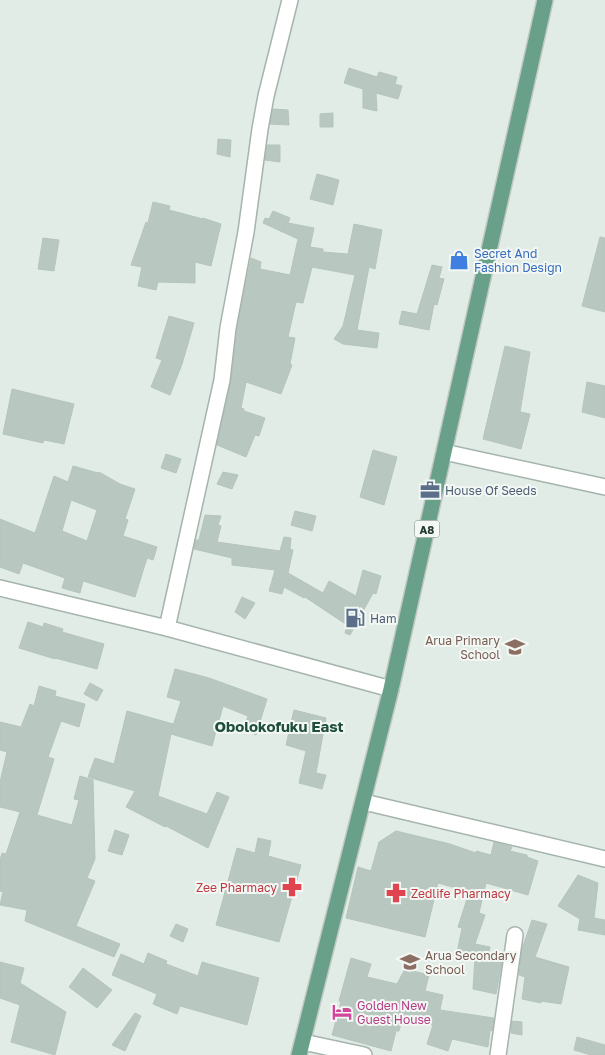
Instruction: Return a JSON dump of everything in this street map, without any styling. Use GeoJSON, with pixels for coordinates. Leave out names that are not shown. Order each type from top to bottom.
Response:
{"type":"FeatureCollection","features":[{"type":"Feature","properties":{"kind":"main road","name":"A8"},"geometry":{"type":"LineString","coordinates":[[301,1048],[391,689],[545,0]]}},
{"type":"Feature","properties":{"kind":"street"},"geometry":{"type":"LineString","coordinates":[[167,628],[222,380],[228,328],[246,232],[265,105],[290,0]]}},
{"type":"Feature","properties":{"kind":"street"},"geometry":{"type":"LineString","coordinates":[[444,452],[605,487]]}},
{"type":"Feature","properties":{"kind":"street"},"geometry":{"type":"LineString","coordinates":[[0,588],[167,628],[391,689]]}},
{"type":"Feature","properties":{"kind":"street"},"geometry":{"type":"LineString","coordinates":[[364,802],[605,859]]}},
{"type":"Feature","properties":{"kind":"street"},"geometry":{"type":"LineString","coordinates":[[498,1055],[515,935]]}},
{"type":"Feature","properties":{"kind":"street"},"geometry":{"type":"LineString","coordinates":[[301,1048],[364,1055]]}},
{"type":"Feature","properties":{"kind":"building"},"geometry":{"type":"Polygon","coordinates":[[[349,68],[377,77],[379,72],[397,77],[395,84],[402,86],[398,99],[376,93],[377,111],[363,108],[363,89],[344,83],[349,68]]]}},
{"type":"Feature","properties":{"kind":"building"},"geometry":{"type":"Polygon","coordinates":[[[273,109],[288,110],[289,125],[270,124],[273,109]]]}},
{"type":"Feature","properties":{"kind":"building"},"geometry":{"type":"Polygon","coordinates":[[[333,113],[333,127],[320,127],[320,114],[333,113]]]}},
{"type":"Feature","properties":{"kind":"building"},"geometry":{"type":"Polygon","coordinates":[[[218,139],[231,140],[230,157],[217,154],[218,139]]]}},
{"type":"Feature","properties":{"kind":"building"},"geometry":{"type":"Polygon","coordinates":[[[267,145],[280,145],[280,162],[265,160],[267,145]]]}},
{"type":"Feature","properties":{"kind":"building"},"geometry":{"type":"Polygon","coordinates":[[[317,174],[339,180],[333,205],[310,199],[317,174]]]}},
{"type":"Feature","properties":{"kind":"building"},"geometry":{"type":"Polygon","coordinates":[[[153,202],[170,206],[169,210],[221,224],[211,266],[195,262],[195,283],[158,282],[156,290],[138,286],[142,267],[131,265],[146,222],[148,223],[153,202]]]}},
{"type":"Feature","properties":{"kind":"building"},"geometry":{"type":"Polygon","coordinates":[[[273,211],[290,218],[288,223],[314,228],[310,247],[323,249],[323,252],[348,254],[354,224],[382,230],[375,269],[369,267],[357,330],[379,333],[377,348],[343,344],[334,339],[343,326],[355,275],[312,267],[303,303],[296,302],[288,337],[295,338],[290,364],[292,365],[281,394],[246,382],[241,408],[244,411],[265,418],[259,436],[255,435],[246,457],[217,445],[231,382],[237,329],[251,258],[261,262],[260,269],[290,275],[298,239],[263,223],[265,218],[269,219],[273,211]]]}},
{"type":"Feature","properties":{"kind":"building"},"geometry":{"type":"Polygon","coordinates":[[[600,237],[605,238],[605,312],[582,306],[600,237]]]}},
{"type":"Feature","properties":{"kind":"building"},"geometry":{"type":"Polygon","coordinates":[[[43,238],[59,240],[54,271],[38,269],[43,238]]]}},
{"type":"Feature","properties":{"kind":"building"},"geometry":{"type":"Polygon","coordinates":[[[432,265],[442,267],[439,278],[444,279],[437,305],[434,304],[429,330],[399,324],[402,311],[417,314],[432,265]]]}},
{"type":"Feature","properties":{"kind":"building"},"geometry":{"type":"Polygon","coordinates":[[[169,316],[194,323],[182,364],[170,395],[151,387],[162,360],[156,358],[169,316]]]}},
{"type":"Feature","properties":{"kind":"building"},"geometry":{"type":"Polygon","coordinates":[[[505,346],[530,352],[520,412],[530,414],[521,449],[483,439],[505,346]]]}},
{"type":"Feature","properties":{"kind":"building"},"geometry":{"type":"Polygon","coordinates":[[[587,382],[605,386],[605,418],[582,412],[587,382]]]}},
{"type":"Feature","properties":{"kind":"building"},"geometry":{"type":"Polygon","coordinates":[[[12,389],[74,404],[64,444],[44,440],[43,443],[3,434],[12,389]]]}},
{"type":"Feature","properties":{"kind":"building"},"geometry":{"type":"Polygon","coordinates":[[[373,450],[397,457],[384,505],[360,497],[373,450]]]}},
{"type":"Feature","properties":{"kind":"building"},"geometry":{"type":"Polygon","coordinates":[[[166,454],[181,459],[176,473],[161,468],[166,454]]]}},
{"type":"Feature","properties":{"kind":"building"},"geometry":{"type":"Polygon","coordinates":[[[73,466],[99,472],[120,484],[135,489],[125,519],[128,520],[123,536],[157,547],[153,560],[147,558],[135,597],[83,581],[80,593],[62,588],[65,578],[23,563],[19,574],[0,567],[0,519],[35,533],[54,476],[68,482],[73,466]],[[71,500],[62,531],[87,541],[97,510],[71,500]]]}},
{"type":"Feature","properties":{"kind":"building"},"geometry":{"type":"Polygon","coordinates":[[[223,472],[238,475],[232,489],[217,484],[223,472]]]}},
{"type":"Feature","properties":{"kind":"building"},"geometry":{"type":"Polygon","coordinates":[[[295,511],[316,516],[312,531],[291,525],[295,511]]]}},
{"type":"Feature","properties":{"kind":"building"},"geometry":{"type":"Polygon","coordinates":[[[205,515],[221,516],[218,525],[221,526],[217,542],[280,551],[284,537],[291,538],[290,549],[293,550],[288,573],[323,593],[329,581],[356,596],[363,570],[381,576],[376,594],[373,593],[350,635],[345,633],[347,625],[305,597],[284,587],[282,594],[269,591],[275,570],[232,565],[232,558],[194,549],[196,540],[199,540],[205,515]]]}},
{"type":"Feature","properties":{"kind":"building"},"geometry":{"type":"Polygon","coordinates":[[[242,597],[255,603],[245,619],[235,612],[242,597]]]}},
{"type":"Feature","properties":{"kind":"building"},"geometry":{"type":"Polygon","coordinates":[[[28,622],[43,627],[44,623],[63,629],[62,632],[104,644],[97,669],[19,648],[28,622]]]}},
{"type":"Feature","properties":{"kind":"building"},"geometry":{"type":"Polygon","coordinates":[[[175,669],[209,678],[267,699],[256,735],[244,729],[248,716],[223,706],[212,746],[171,734],[158,796],[207,814],[217,792],[229,797],[208,848],[126,807],[135,791],[88,777],[95,758],[114,764],[127,711],[173,724],[172,729],[181,701],[167,697],[175,669]]]}},
{"type":"Feature","properties":{"kind":"building"},"geometry":{"type":"Polygon","coordinates":[[[90,683],[103,690],[97,701],[84,694],[90,683]]]}},
{"type":"Feature","properties":{"kind":"building"},"geometry":{"type":"Polygon","coordinates":[[[39,686],[56,691],[55,696],[85,704],[79,727],[61,721],[48,757],[54,759],[37,815],[72,825],[79,800],[74,799],[80,776],[93,780],[95,859],[87,878],[95,881],[76,926],[120,944],[114,957],[25,921],[27,910],[0,905],[3,892],[0,891],[0,860],[2,853],[6,854],[20,812],[0,807],[0,782],[7,752],[0,750],[0,722],[21,727],[30,704],[34,706],[39,686]]]}},
{"type":"Feature","properties":{"kind":"building"},"geometry":{"type":"Polygon","coordinates":[[[294,710],[326,718],[316,773],[326,775],[322,789],[299,783],[306,751],[286,745],[294,710]]]}},
{"type":"Feature","properties":{"kind":"building"},"geometry":{"type":"Polygon","coordinates":[[[115,830],[129,835],[122,855],[108,851],[115,830]]]}},
{"type":"Feature","properties":{"kind":"building"},"geometry":{"type":"Polygon","coordinates":[[[396,831],[450,844],[476,853],[476,851],[491,855],[494,842],[512,847],[510,851],[527,855],[527,857],[538,861],[528,895],[486,883],[479,913],[485,915],[475,944],[490,947],[487,962],[502,962],[496,994],[473,989],[475,958],[457,953],[462,928],[458,927],[467,899],[456,888],[438,883],[425,937],[346,918],[358,867],[371,871],[379,842],[396,831]]]}},
{"type":"Feature","properties":{"kind":"building"},"geometry":{"type":"Polygon","coordinates":[[[258,838],[271,841],[268,856],[301,865],[279,942],[216,925],[237,848],[255,853],[258,838]]]}},
{"type":"Feature","properties":{"kind":"building"},"geometry":{"type":"Polygon","coordinates":[[[578,875],[598,883],[594,918],[605,920],[605,935],[578,930],[580,919],[558,906],[578,875]]]}},
{"type":"Feature","properties":{"kind":"building"},"geometry":{"type":"Polygon","coordinates":[[[532,920],[547,924],[535,957],[569,967],[561,1004],[541,1001],[541,1003],[522,999],[525,977],[519,975],[522,949],[532,920]]]}},
{"type":"Feature","properties":{"kind":"building"},"geometry":{"type":"Polygon","coordinates":[[[176,924],[188,929],[183,942],[170,936],[176,924]]]}},
{"type":"Feature","properties":{"kind":"building"},"geometry":{"type":"Polygon","coordinates":[[[148,953],[167,961],[166,964],[198,976],[202,962],[259,978],[247,1025],[180,1006],[177,1014],[153,1004],[157,994],[112,975],[121,954],[144,964],[148,953]]]}},
{"type":"Feature","properties":{"kind":"building"},"geometry":{"type":"Polygon","coordinates":[[[351,958],[371,964],[367,977],[397,984],[405,969],[429,975],[425,991],[443,995],[440,1010],[494,1018],[488,1047],[452,1039],[448,1051],[427,1044],[433,1025],[402,1020],[399,1031],[396,1031],[391,1051],[332,1035],[351,958]]]}},
{"type":"Feature","properties":{"kind":"building"},"geometry":{"type":"Polygon","coordinates":[[[0,962],[24,968],[20,983],[66,1012],[55,1055],[11,1042],[20,1005],[0,998],[0,962]]]}},
{"type":"Feature","properties":{"kind":"building"},"geometry":{"type":"Polygon","coordinates":[[[83,968],[112,990],[97,1008],[69,987],[83,968]]]}},
{"type":"Feature","properties":{"kind":"building"},"geometry":{"type":"Polygon","coordinates":[[[135,1013],[141,1016],[125,1051],[112,1045],[135,1013]]]}},
{"type":"Feature","properties":{"kind":"building"},"geometry":{"type":"Polygon","coordinates":[[[512,1021],[522,1022],[522,1035],[511,1033],[512,1021]]]}},
{"type":"Feature","properties":{"kind":"building"},"geometry":{"type":"Polygon","coordinates":[[[577,1037],[605,1045],[605,1055],[591,1055],[574,1050],[577,1037]]]}},
{"type":"Feature","properties":{"kind":"place","name":"Secret And Fashion Design"},"geometry":{"type":"Point","coordinates":[459,260]}},
{"type":"Feature","properties":{"kind":"place","name":"House Of Seeds"},"geometry":{"type":"Point","coordinates":[430,490]}},
{"type":"Feature","properties":{"kind":"place","name":"Ham"},"geometry":{"type":"Point","coordinates":[355,618]}},
{"type":"Feature","properties":{"kind":"place","name":"Arua Primary School"},"geometry":{"type":"Point","coordinates":[515,647]}},
{"type":"Feature","properties":{"kind":"place","name":"Zee Pharmacy"},"geometry":{"type":"Point","coordinates":[292,887]}},
{"type":"Feature","properties":{"kind":"place","name":"Zedlife Pharmacy"},"geometry":{"type":"Point","coordinates":[396,893]}},
{"type":"Feature","properties":{"kind":"place","name":"Arua Secondary School"},"geometry":{"type":"Point","coordinates":[410,962]}},
{"type":"Feature","properties":{"kind":"place","name":"Golden New Guest House"},"geometry":{"type":"Point","coordinates":[342,1012]}},
{"type":"Feature","properties":{"kind":"district","name":"Obolokofuku East"},"geometry":{"type":"Point","coordinates":[279,726]}}]}
